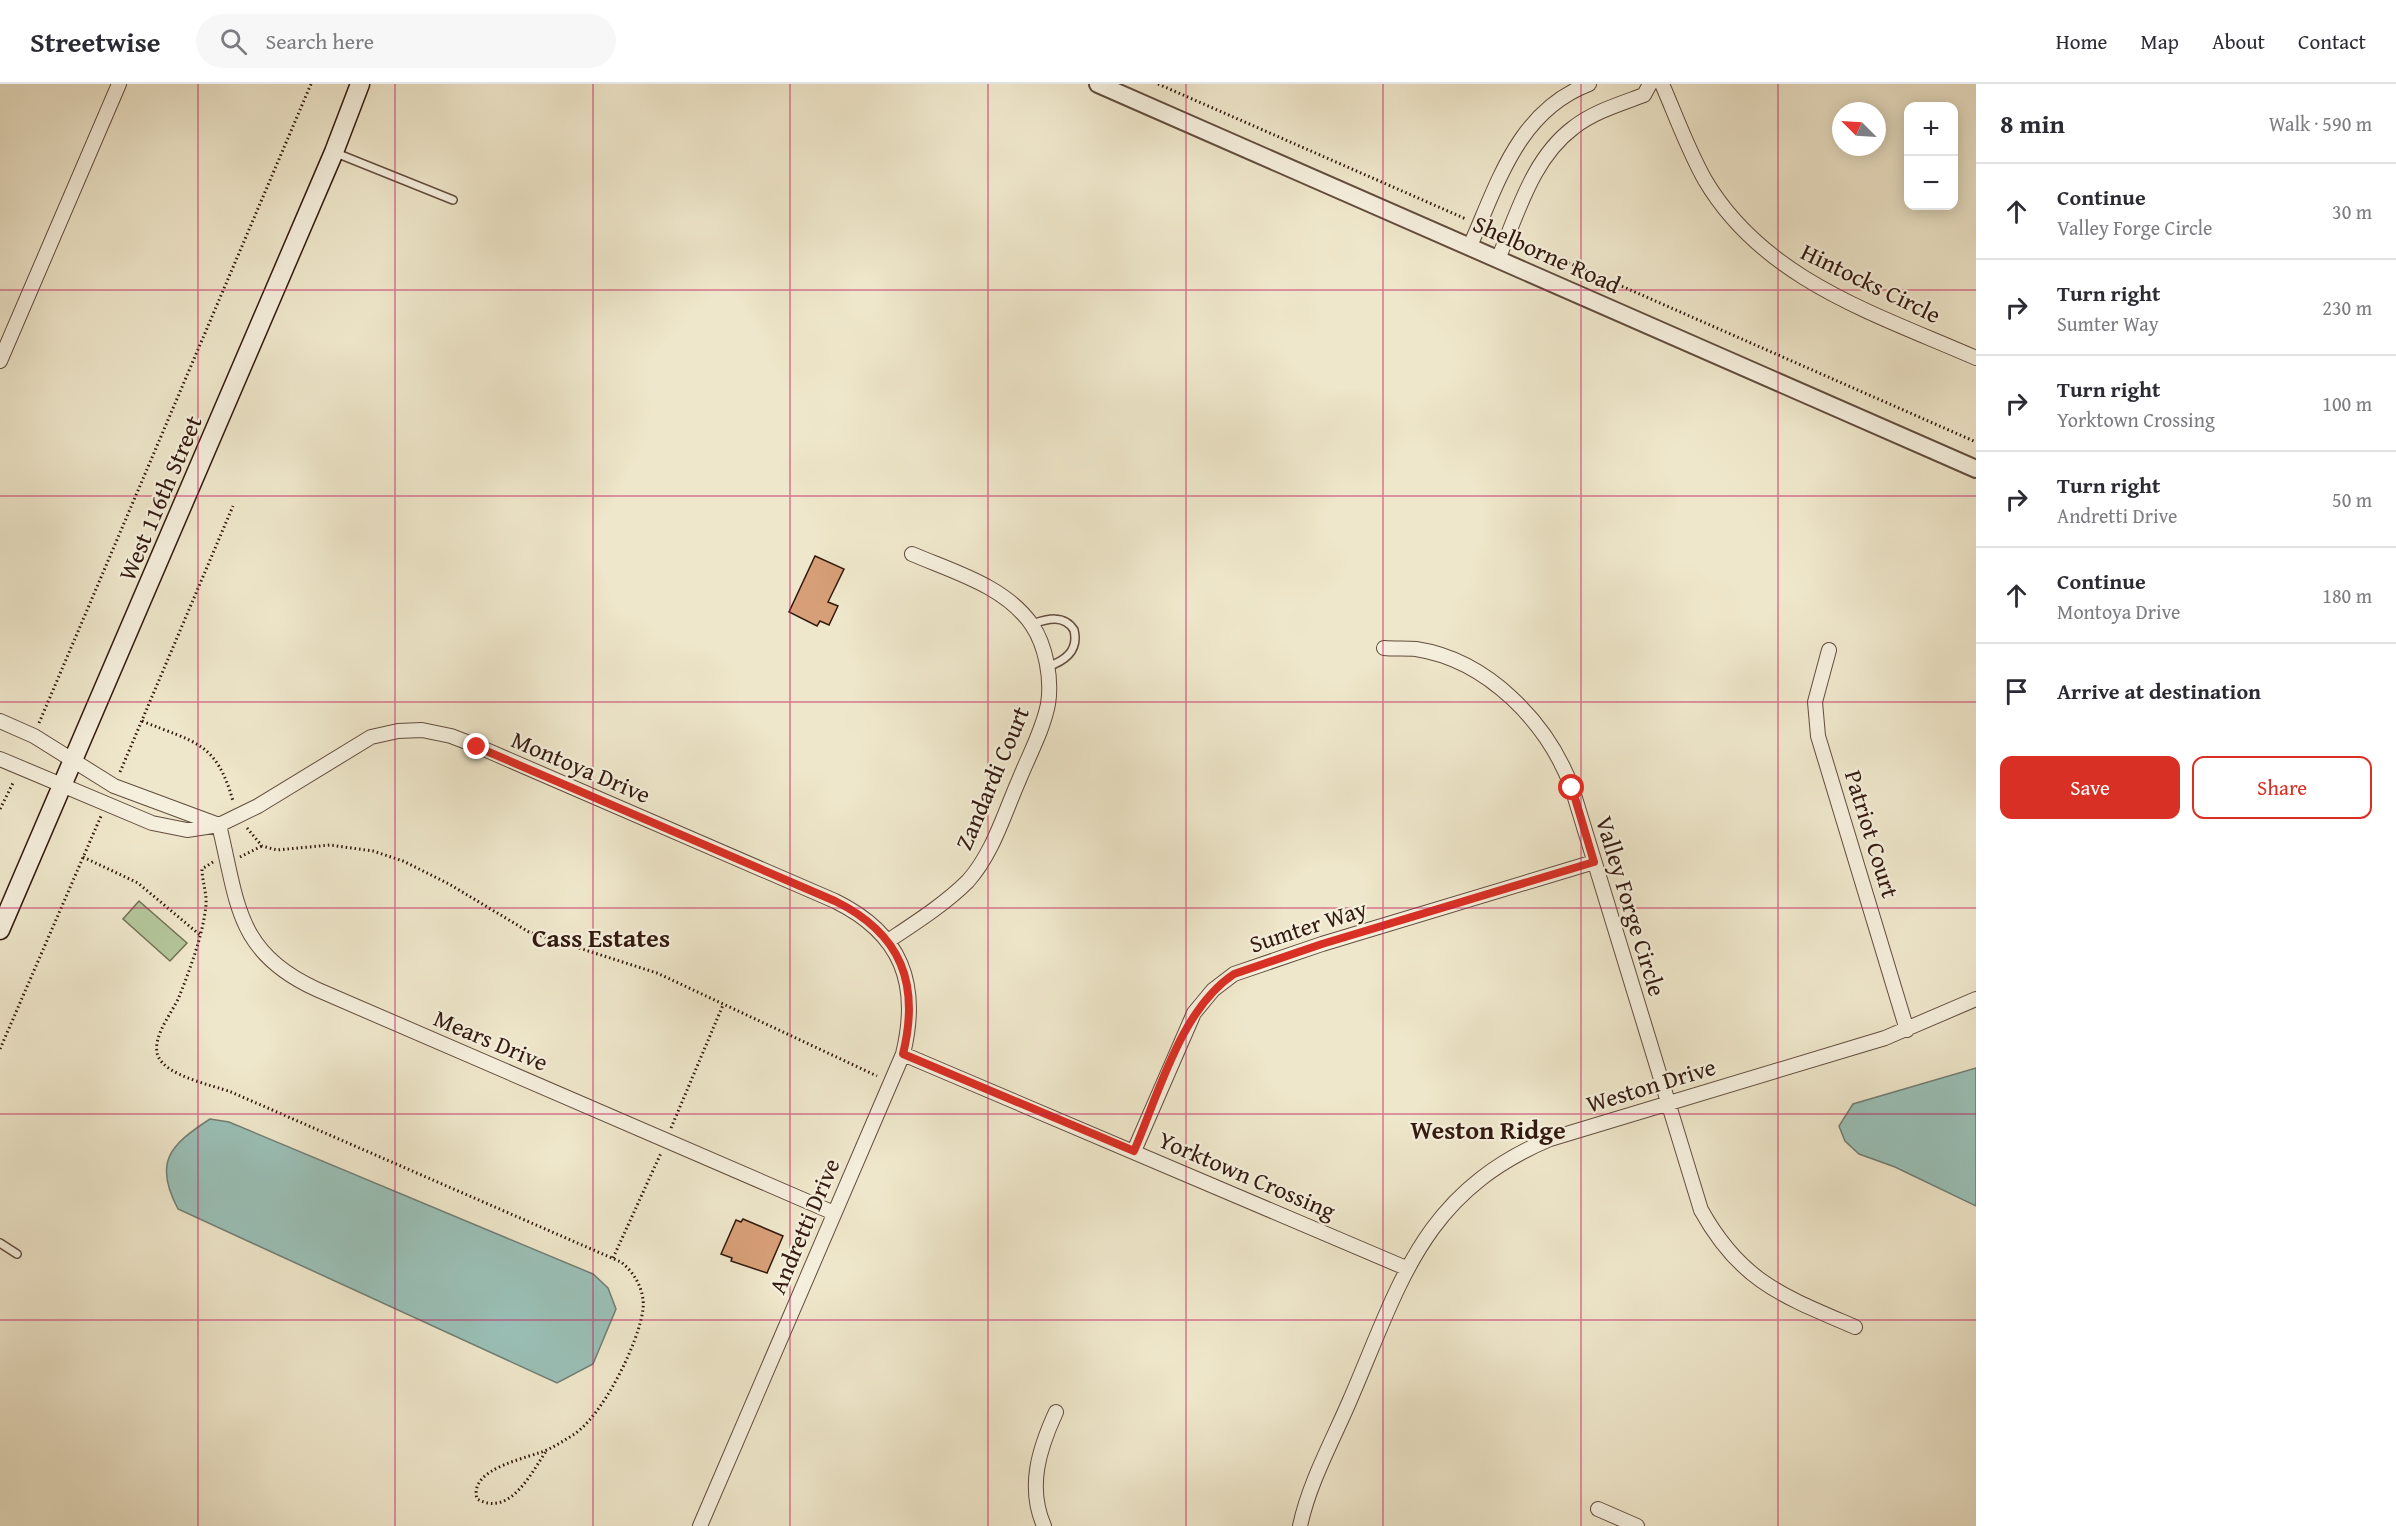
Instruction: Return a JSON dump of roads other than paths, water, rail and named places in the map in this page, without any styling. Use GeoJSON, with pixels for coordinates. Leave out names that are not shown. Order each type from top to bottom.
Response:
{"type":"FeatureCollection","features":[{"type":"Feature","properties":{"kind":"main road","name":"West 116th Street"},"geometry":{"type":"LineString","coordinates":[[0,930],[334,152],[360,84]]}},
{"type":"Feature","properties":{"kind":"street"},"geometry":{"type":"LineString","coordinates":[[0,361],[119,84]]}},
{"type":"Feature","properties":{"kind":"street","name":"Shelborne Road"},"geometry":{"type":"LineString","coordinates":[[1098,84],[1976,469]]}},
{"type":"Feature","properties":{"kind":"street"},"geometry":{"type":"LineString","coordinates":[[1470,246],[1507,159],[1519,140],[1550,107],[1589,84]]}},
{"type":"Feature","properties":{"kind":"street"},"geometry":{"type":"LineString","coordinates":[[1498,259],[1532,178],[1556,142],[1575,126],[1644,95],[1650,84]]}},
{"type":"Feature","properties":{"kind":"street","name":"Hintocks Circle"},"geometry":{"type":"LineString","coordinates":[[1662,84],[1706,181],[1738,225],[1766,252],[1816,286],[1976,358]]}},
{"type":"Feature","properties":{"kind":"street","name":"Zandardi Court"},"geometry":{"type":"LineString","coordinates":[[888,941],[955,892],[984,858],[1041,728],[1048,703],[1047,667],[1031,624],[1011,603],[993,590],[912,554]]}},
{"type":"Feature","properties":{"kind":"street","name":"Valley Forge Circle"},"geometry":{"type":"LineString","coordinates":[[1384,648],[1415,649],[1446,657],[1476,672],[1514,700],[1544,736],[1565,770],[1694,1190],[1710,1225],[1726,1249],[1750,1274],[1773,1290],[1855,1327]]}},
{"type":"Feature","properties":{"kind":"street","name":"Patriot Court"},"geometry":{"type":"LineString","coordinates":[[1829,650],[1815,702],[1818,736],[1907,1030]]}},
{"type":"Feature","properties":{"kind":"street"},"geometry":{"type":"LineString","coordinates":[[0,721],[34,736],[72,762],[121,789],[192,813],[219,825]]}},
{"type":"Feature","properties":{"kind":"street","name":"Montoya Drive"},"geometry":{"type":"LineString","coordinates":[[0,759],[165,828],[187,830],[219,825],[371,737],[398,730],[435,732],[487,751],[835,901],[862,916],[888,941]]}},
{"type":"Feature","properties":{"kind":"street","name":"Mears Drive"},"geometry":{"type":"LineString","coordinates":[[219,825],[237,904],[253,940],[266,958],[300,982],[834,1213]]}},
{"type":"Feature","properties":{"kind":"street","name":"Sumter Way"},"geometry":{"type":"LineString","coordinates":[[1134,1151],[1194,1013],[1213,990],[1234,974],[1322,944],[1594,862]]}},
{"type":"Feature","properties":{"kind":"street","name":"Andretti Drive"},"geometry":{"type":"LineString","coordinates":[[700,1526],[903,1054],[909,1030],[910,996],[897,954],[888,941]]}},
{"type":"Feature","properties":{"kind":"street","name":"Weston Drive"},"geometry":{"type":"LineString","coordinates":[[1300,1526],[1313,1487],[1406,1268],[1427,1234],[1451,1206],[1483,1175],[1505,1161],[1566,1134],[1907,1030],[1976,999]]}},
{"type":"Feature","properties":{"kind":"street","name":"Yorktown Crossing"},"geometry":{"type":"LineString","coordinates":[[903,1054],[1406,1268]]}},
{"type":"Feature","properties":{"kind":"street"},"geometry":{"type":"LineString","coordinates":[[1044,1526],[1037,1505],[1037,1466],[1042,1444],[1056,1412]]}},
{"type":"Feature","properties":{"kind":"street"},"geometry":{"type":"LineString","coordinates":[[1598,1509],[1637,1526]]}},
{"type":"Feature","properties":{"kind":"lane"},"geometry":{"type":"LineString","coordinates":[[334,152],[453,200]]}},
{"type":"Feature","properties":{"kind":"lane"},"geometry":{"type":"LineString","coordinates":[[1031,624],[1056,619],[1067,622],[1074,630],[1074,644],[1068,657],[1047,667]]}},
{"type":"Feature","properties":{"kind":"lane"},"geometry":{"type":"LineString","coordinates":[[0,1243],[17,1254]]}},
{"type":"Feature","properties":{"kind":"water"},"geometry":{"type":"Polygon","coordinates":[[[1976,1068],[1976,1206],[1895,1167],[1859,1154],[1845,1141],[1839,1126],[1853,1104],[1976,1068]]]}},
{"type":"Feature","properties":{"kind":"water"},"geometry":{"type":"Polygon","coordinates":[[[210,1119],[229,1122],[593,1274],[608,1288],[616,1309],[593,1364],[557,1383],[178,1209],[167,1179],[170,1156],[185,1137],[210,1119]]]}},
{"type":"Feature","properties":{"kind":"district","name":"Cass Estates"},"geometry":{"type":"Point","coordinates":[601,937]}},
{"type":"Feature","properties":{"kind":"district","name":"Weston Ridge"},"geometry":{"type":"Point","coordinates":[1488,1129]}}]}
